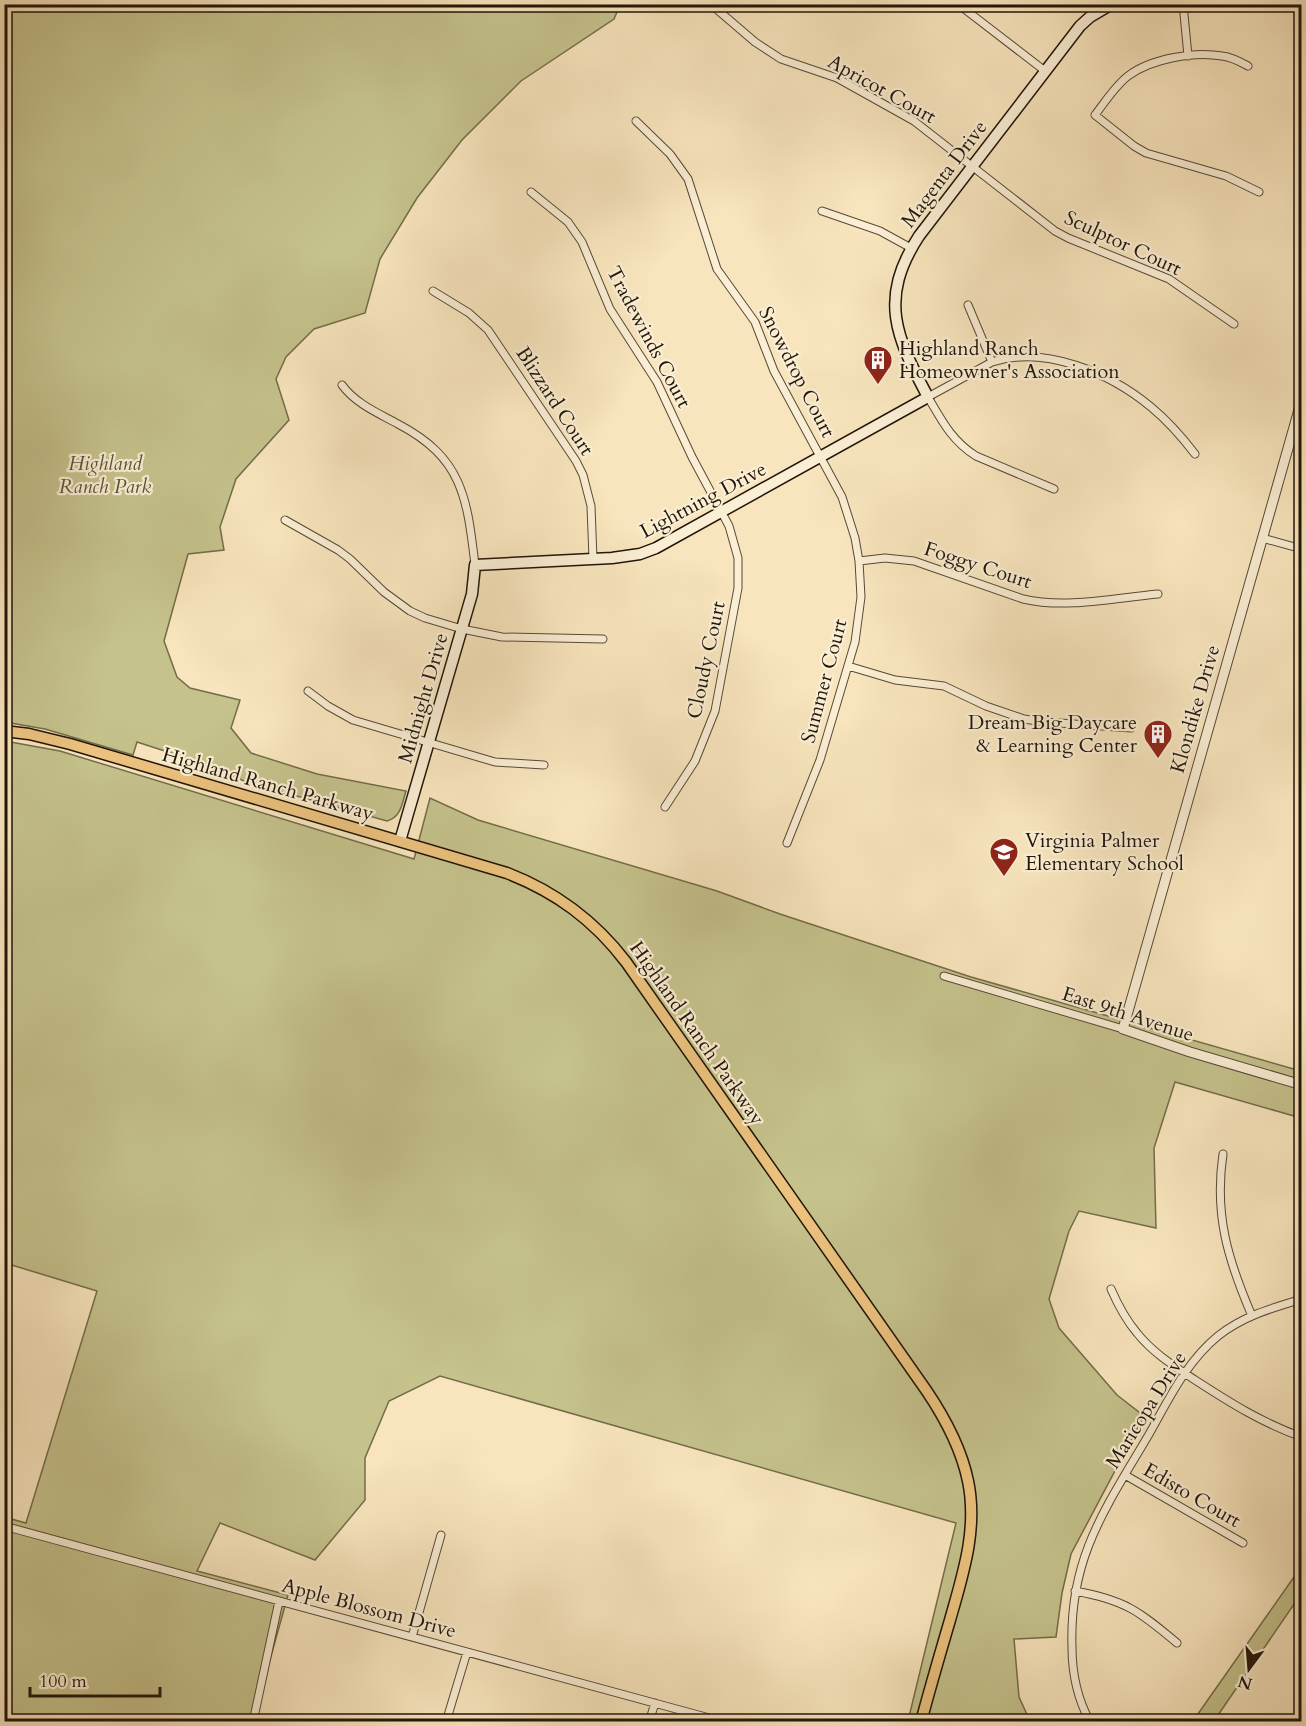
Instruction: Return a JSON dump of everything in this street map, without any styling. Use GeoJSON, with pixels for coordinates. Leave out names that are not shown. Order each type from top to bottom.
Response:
{"type":"FeatureCollection","features":[{"type":"Feature","properties":{"kind":"main road","name":"Magenta Drive"},"geometry":{"type":"LineString","coordinates":[[928,397],[906,357],[897,327],[896,294],[899,277],[911,248],[1080,26],[1090,16],[1112,4]]}},
{"type":"Feature","properties":{"kind":"main road","name":"Lightning Drive"},"geometry":{"type":"LineString","coordinates":[[475,565],[624,557],[640,554],[656,548],[928,397]]}},
{"type":"Feature","properties":{"kind":"main road","name":"Midnight Drive"},"geometry":{"type":"LineString","coordinates":[[400,841],[472,594],[475,565]]}},
{"type":"Feature","properties":{"kind":"main road","name":"Highland Ranch Parkway"},"geometry":{"type":"LineString","coordinates":[[4,731],[70,744],[490,868],[537,886],[568,904],[606,936],[946,1421],[966,1470],[971,1497],[972,1526],[965,1568],[921,1722]]}},
{"type":"Feature","properties":{"kind":"street"},"geometry":{"type":"LineString","coordinates":[[958,4],[1045,71]]}},
{"type":"Feature","properties":{"kind":"street"},"geometry":{"type":"LineString","coordinates":[[1183,4],[1188,56]]}},
{"type":"Feature","properties":{"kind":"street","name":"Apricot Court"},"geometry":{"type":"LineString","coordinates":[[713,6],[766,51],[788,62],[821,72],[846,83],[914,121],[972,166]]}},
{"type":"Feature","properties":{"kind":"street"},"geometry":{"type":"LineString","coordinates":[[1248,66],[1222,56],[1188,56],[1162,60],[1137,70],[1116,88],[1095,115],[1146,153],[1226,176],[1259,192]]}},
{"type":"Feature","properties":{"kind":"street","name":"Snowdrop Court"},"geometry":{"type":"LineString","coordinates":[[636,121],[670,154],[688,179],[717,269],[755,322],[774,371],[821,456]]}},
{"type":"Feature","properties":{"kind":"street","name":"Sculptor Court"},"geometry":{"type":"LineString","coordinates":[[972,166],[1055,231],[1169,279],[1234,324]]}},
{"type":"Feature","properties":{"kind":"street","name":"Tradewinds Court"},"geometry":{"type":"LineString","coordinates":[[531,192],[576,231],[610,309],[657,382],[692,457],[722,512]]}},
{"type":"Feature","properties":{"kind":"street"},"geometry":{"type":"LineString","coordinates":[[822,211],[880,231],[911,248]]}},
{"type":"Feature","properties":{"kind":"street","name":"Blizzard Court"},"geometry":{"type":"LineString","coordinates":[[433,291],[469,313],[488,330],[576,461],[591,506],[593,559]]}},
{"type":"Feature","properties":{"kind":"street"},"geometry":{"type":"LineString","coordinates":[[968,305],[992,362]]}},
{"type":"Feature","properties":{"kind":"street"},"geometry":{"type":"LineString","coordinates":[[1054,489],[976,456],[965,449],[946,429],[928,397],[992,362],[1028,356],[1094,373],[1123,388],[1167,422],[1196,454]]}},
{"type":"Feature","properties":{"kind":"street"},"geometry":{"type":"LineString","coordinates":[[342,385],[365,406],[432,445],[451,468],[459,482],[469,512],[475,565]]}},
{"type":"Feature","properties":{"kind":"street","name":"Klondike Drive"},"geometry":{"type":"LineString","coordinates":[[1123,1029],[1302,399]]}},
{"type":"Feature","properties":{"kind":"street","name":"Summer Court"},"geometry":{"type":"LineString","coordinates":[[787,843],[819,760],[848,666],[859,620],[861,597],[855,538],[843,498],[821,456]]}},
{"type":"Feature","properties":{"kind":"street","name":"Cloudy Court"},"geometry":{"type":"LineString","coordinates":[[665,807],[695,761],[709,727],[721,685],[739,572],[734,541],[722,512]]}},
{"type":"Feature","properties":{"kind":"street"},"geometry":{"type":"LineString","coordinates":[[285,520],[338,550],[384,592],[404,607],[425,618],[462,629],[502,637],[603,639]]}},
{"type":"Feature","properties":{"kind":"street"},"geometry":{"type":"LineString","coordinates":[[1262,538],[1302,549]]}},
{"type":"Feature","properties":{"kind":"street","name":"Foggy Court"},"geometry":{"type":"LineString","coordinates":[[859,561],[885,558],[914,561],[1037,602],[1067,603],[1158,594]]}},
{"type":"Feature","properties":{"kind":"street"},"geometry":{"type":"LineString","coordinates":[[848,666],[895,680],[944,686],[986,706],[1024,719],[1131,728]]}},
{"type":"Feature","properties":{"kind":"street"},"geometry":{"type":"LineString","coordinates":[[308,691],[340,714],[353,720],[495,762],[544,765]]}},
{"type":"Feature","properties":{"kind":"street","name":"East 9th Avenue"},"geometry":{"type":"LineString","coordinates":[[944,976],[1302,1085]]}},
{"type":"Feature","properties":{"kind":"street"},"geometry":{"type":"LineString","coordinates":[[1223,1154],[1219,1189],[1223,1234],[1235,1277],[1252,1316]]}},
{"type":"Feature","properties":{"kind":"street"},"geometry":{"type":"LineString","coordinates":[[1111,1289],[1126,1319],[1137,1334],[1162,1357],[1253,1416],[1302,1437]]}},
{"type":"Feature","properties":{"kind":"street","name":"Maricopa Drive"},"geometry":{"type":"LineString","coordinates":[[1090,1722],[1080,1699],[1072,1665],[1072,1614],[1075,1591],[1087,1545],[1097,1524],[1184,1373],[1205,1348],[1219,1335],[1252,1316],[1302,1299]]}},
{"type":"Feature","properties":{"kind":"street","name":"Edisto Court"},"geometry":{"type":"LineString","coordinates":[[1125,1475],[1243,1544]]}},
{"type":"Feature","properties":{"kind":"street","name":"Apple Blossom Drive"},"geometry":{"type":"LineString","coordinates":[[4,1526],[724,1722]]}},
{"type":"Feature","properties":{"kind":"street"},"geometry":{"type":"LineString","coordinates":[[412,1636],[441,1535]]}},
{"type":"Feature","properties":{"kind":"street"},"geometry":{"type":"LineString","coordinates":[[1075,1591],[1098,1595],[1130,1607],[1144,1615],[1177,1643]]}},
{"type":"Feature","properties":{"kind":"street"},"geometry":{"type":"LineString","coordinates":[[253,1722],[279,1601]]}},
{"type":"Feature","properties":{"kind":"street"},"geometry":{"type":"LineString","coordinates":[[446,1722],[467,1652]]}},
{"type":"Feature","properties":{"kind":"street"},"geometry":{"type":"LineString","coordinates":[[649,1722],[655,1703]]}},
{"type":"Feature","properties":{"kind":"green space","name":"Highland Ranch Park"},"geometry":{"type":"Polygon","coordinates":[[[4,5],[620,5],[614,19],[521,81],[462,140],[417,198],[380,259],[365,313],[314,329],[286,357],[276,379],[289,420],[236,479],[220,527],[224,550],[188,554],[164,641],[177,677],[190,688],[240,700],[231,728],[251,753],[317,774],[406,791],[400,809],[392,819],[387,821],[246,782],[211,766],[137,742],[133,755],[45,729],[5,722],[4,5]]]}},
{"type":"Feature","properties":{"kind":"green space"},"geometry":{"type":"Polygon","coordinates":[[[5,741],[60,751],[414,859],[430,798],[478,820],[717,891],[971,977],[1301,1071],[1301,1118],[1175,1082],[1154,1148],[1156,1228],[1079,1211],[1069,1231],[1049,1299],[1059,1328],[1117,1395],[1144,1416],[1071,1554],[1062,1593],[1056,1637],[1014,1639],[1019,1697],[1030,1721],[908,1721],[956,1523],[440,1376],[389,1401],[365,1458],[365,1500],[315,1560],[220,1523],[197,1571],[288,1595],[253,1721],[5,1721],[4,1517],[26,1523],[97,1291],[5,1263],[5,741]]]}},
{"type":"Feature","properties":{"kind":"green space"},"geometry":{"type":"Polygon","coordinates":[[[1301,1567],[1301,1594],[1214,1721],[1193,1721],[1301,1567]]]}},
{"type":"Feature","properties":{"kind":"place","name":"Highland Ranch Homeowner's Association"},"geometry":{"type":"Point","coordinates":[878,386]}},
{"type":"Feature","properties":{"kind":"place","name":"Dream Big Daycare & Learning Center"},"geometry":{"type":"Point","coordinates":[1158,760]}},
{"type":"Feature","properties":{"kind":"place","name":"Virginia Palmer Elementary School"},"geometry":{"type":"Point","coordinates":[1004,878]}}]}
